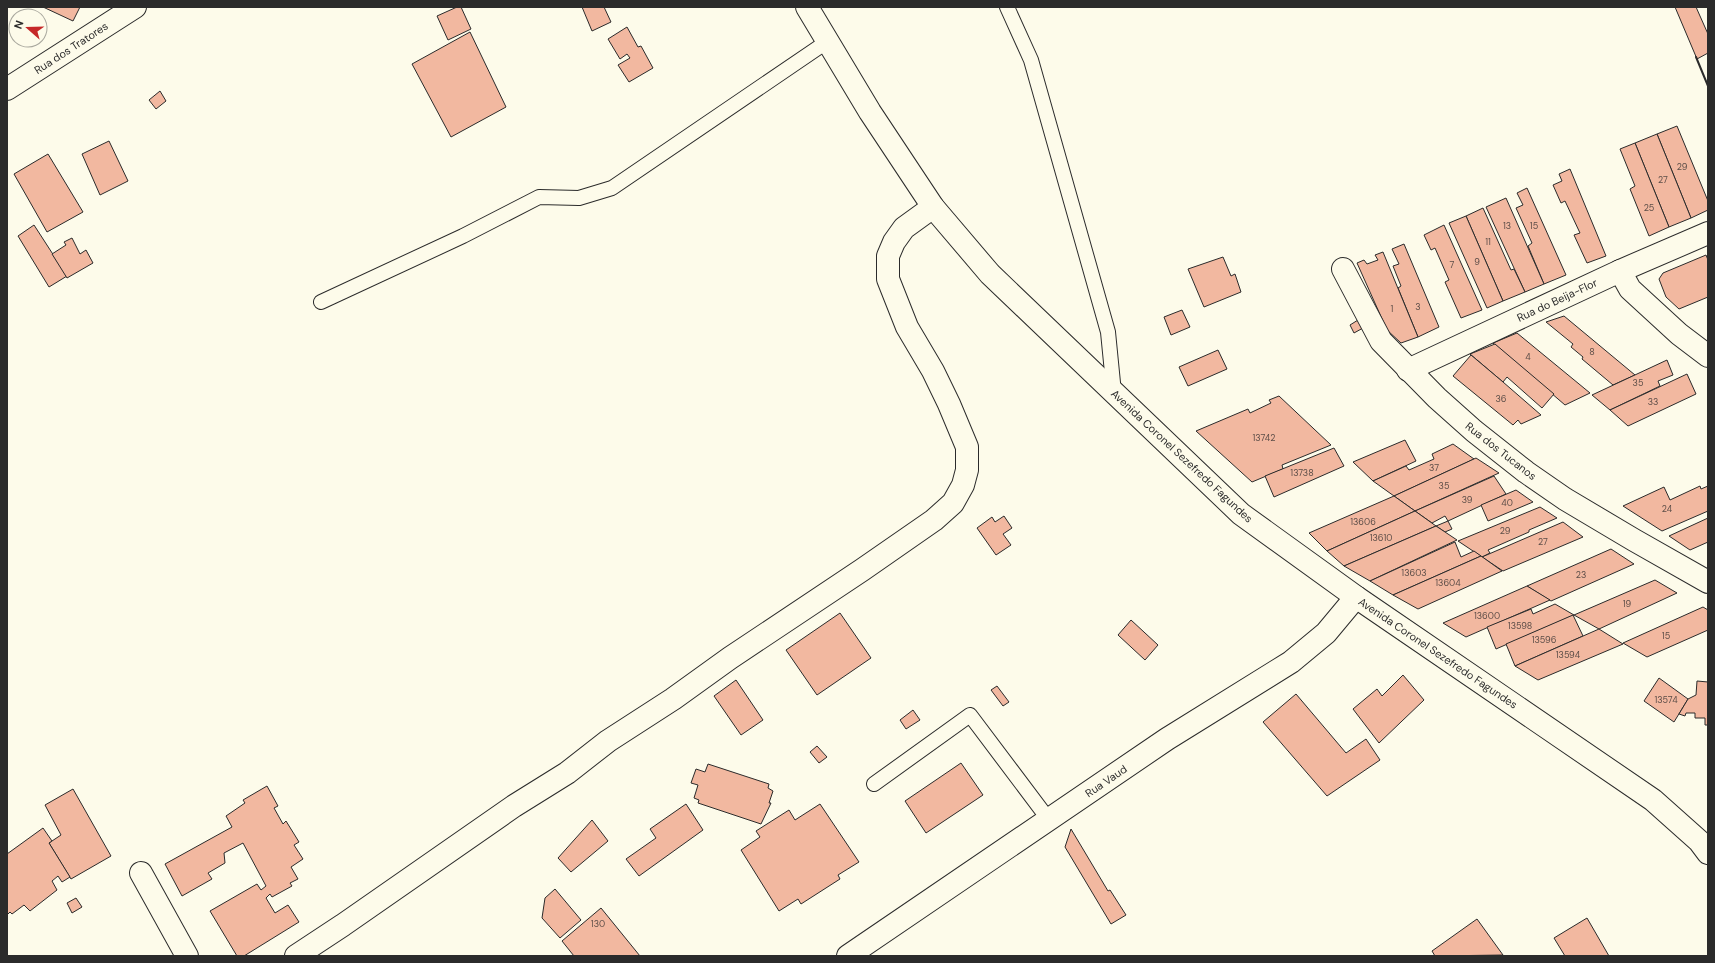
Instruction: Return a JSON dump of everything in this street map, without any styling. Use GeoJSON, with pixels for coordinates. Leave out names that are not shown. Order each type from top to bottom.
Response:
{"type":"FeatureCollection","features":[{"type":"Feature","properties":{"kind":"street","name":"Rua dos Tratores"},"geometry":{"type":"LineString","coordinates":[[7,89],[135,7]]}},
{"type":"Feature","properties":{"kind":"street","name":"Avenida Coronel Sezefredo Fagundes"},"geometry":{"type":"LineString","coordinates":[[807,7],[870,112],[933,207],[990,274],[1241,514],[1356,597],[1654,800],[1705,844]]}},
{"type":"Feature","properties":{"kind":"street"},"geometry":{"type":"LineString","coordinates":[[296,956],[514,806],[567,773],[608,741],[673,699],[730,658],[862,570],[934,520],[953,504],[963,485],[967,470],[967,447],[946,397],[933,371],[907,327],[888,279],[888,256],[894,242],[904,228],[933,207]]}},
{"type":"Feature","properties":{"kind":"street","name":"Rua do Beija-Flor"},"geometry":{"type":"LineString","coordinates":[[1408,370],[1620,271],[1708,233]]}},
{"type":"Feature","properties":{"kind":"street","name":"Rua dos Tucanos"},"geometry":{"type":"LineString","coordinates":[[1343,269],[1381,341],[1408,370],[1474,431],[1526,472],[1565,499],[1708,582]]}},
{"type":"Feature","properties":{"kind":"street"},"geometry":{"type":"LineString","coordinates":[[1620,271],[1630,289],[1679,334],[1708,356]]}},
{"type":"Feature","properties":{"kind":"street","name":"Rua Vaud"},"geometry":{"type":"LineString","coordinates":[[848,956],[1167,740],[1291,662],[1326,633],[1356,597]]}},
{"type":"Feature","properties":{"kind":"street"},"geometry":{"type":"LineString","coordinates":[[141,873],[186,956]]}},
{"type":"Feature","properties":{"kind":"lane"},"geometry":{"type":"LineString","coordinates":[[1007,7],[1031,60],[1108,332],[1114,393]]}},
{"type":"Feature","properties":{"kind":"lane"},"geometry":{"type":"LineString","coordinates":[[321,302],[463,236],[539,197],[579,198],[612,188],[828,41]]}},
{"type":"Feature","properties":{"kind":"lane"},"geometry":{"type":"LineString","coordinates":[[874,784],[970,714],[1049,820]]}},
{"type":"Feature","properties":{"kind":"building"},"geometry":{"type":"Polygon","coordinates":[[[43,7],[80,7],[73,21],[48,8],[43,7]]]}},
{"type":"Feature","properties":{"kind":"building"},"geometry":{"type":"Polygon","coordinates":[[[457,7],[461,7],[471,29],[448,40],[437,16],[457,7]]]}},
{"type":"Feature","properties":{"kind":"building"},"geometry":{"type":"Polygon","coordinates":[[[582,7],[604,7],[611,22],[592,31],[582,7]]]}},
{"type":"Feature","properties":{"kind":"building"},"geometry":{"type":"Polygon","coordinates":[[[1675,7],[1696,7],[1708,34],[1708,53],[1697,59],[1675,7]]]}},
{"type":"Feature","properties":{"kind":"building"},"geometry":{"type":"Polygon","coordinates":[[[627,27],[638,47],[641,46],[653,68],[629,82],[618,65],[630,58],[627,54],[620,59],[608,39],[627,27]]]}},
{"type":"Feature","properties":{"kind":"building"},"geometry":{"type":"Polygon","coordinates":[[[470,32],[506,107],[451,137],[412,64],[470,32]]]}},
{"type":"Feature","properties":{"kind":"building"},"geometry":{"type":"Polygon","coordinates":[[[160,91],[166,101],[156,109],[149,100],[160,91]]]}},
{"type":"Feature","properties":{"kind":"building"},"geometry":{"type":"Polygon","coordinates":[[[1677,126],[1708,201],[1708,210],[1691,218],[1657,134],[1677,126]]]}},
{"type":"Feature","properties":{"kind":"building"},"geometry":{"type":"Polygon","coordinates":[[[1657,134],[1691,218],[1669,227],[1635,143],[1657,134]]]}},
{"type":"Feature","properties":{"kind":"building"},"geometry":{"type":"Polygon","coordinates":[[[109,141],[128,181],[100,195],[82,154],[109,141]]]}},
{"type":"Feature","properties":{"kind":"building"},"geometry":{"type":"Polygon","coordinates":[[[1635,143],[1669,227],[1649,236],[1630,189],[1635,186],[1620,149],[1635,143]]]}},
{"type":"Feature","properties":{"kind":"building"},"geometry":{"type":"Polygon","coordinates":[[[48,154],[83,212],[47,232],[14,174],[48,154]]]}},
{"type":"Feature","properties":{"kind":"building"},"geometry":{"type":"Polygon","coordinates":[[[1570,169],[1606,256],[1587,263],[1574,235],[1580,233],[1565,201],[1561,203],[1553,185],[1562,181],[1559,174],[1570,169]]]}},
{"type":"Feature","properties":{"kind":"building"},"geometry":{"type":"Polygon","coordinates":[[[1527,188],[1566,275],[1544,284],[1528,246],[1532,243],[1516,208],[1523,205],[1517,193],[1527,188]]]}},
{"type":"Feature","properties":{"kind":"building"},"geometry":{"type":"Polygon","coordinates":[[[1506,198],[1544,284],[1525,292],[1486,207],[1506,198]]]}},
{"type":"Feature","properties":{"kind":"building"},"geometry":{"type":"Polygon","coordinates":[[[1483,208],[1511,270],[1514,269],[1525,292],[1503,301],[1466,216],[1483,208]]]}},
{"type":"Feature","properties":{"kind":"building"},"geometry":{"type":"Polygon","coordinates":[[[1466,216],[1503,301],[1487,308],[1449,223],[1466,216]]]}},
{"type":"Feature","properties":{"kind":"building"},"geometry":{"type":"Polygon","coordinates":[[[34,225],[67,276],[49,287],[18,236],[34,225]]]}},
{"type":"Feature","properties":{"kind":"building"},"geometry":{"type":"Polygon","coordinates":[[[1444,225],[1482,310],[1461,318],[1445,282],[1449,280],[1435,248],[1431,250],[1424,235],[1444,225]]]}},
{"type":"Feature","properties":{"kind":"building"},"geometry":{"type":"Polygon","coordinates":[[[72,238],[80,254],[86,250],[93,263],[67,278],[52,254],[66,245],[64,242],[72,238]]]}},
{"type":"Feature","properties":{"kind":"building"},"geometry":{"type":"Polygon","coordinates":[[[1404,244],[1439,327],[1418,337],[1398,288],[1401,286],[1393,266],[1399,264],[1392,249],[1404,244]]]}},
{"type":"Feature","properties":{"kind":"building"},"geometry":{"type":"Polygon","coordinates":[[[1383,252],[1418,337],[1401,343],[1387,330],[1357,263],[1364,260],[1367,264],[1378,260],[1375,255],[1383,252]]]}},
{"type":"Feature","properties":{"kind":"building"},"geometry":{"type":"Polygon","coordinates":[[[1706,255],[1708,260],[1708,297],[1679,309],[1666,297],[1659,279],[1663,273],[1706,255]]]}},
{"type":"Feature","properties":{"kind":"building"},"geometry":{"type":"Polygon","coordinates":[[[1223,257],[1231,276],[1235,274],[1241,292],[1204,307],[1188,269],[1223,257]]]}},
{"type":"Feature","properties":{"kind":"building"},"geometry":{"type":"Polygon","coordinates":[[[1182,310],[1190,327],[1171,335],[1164,317],[1182,310]]]}},
{"type":"Feature","properties":{"kind":"building"},"geometry":{"type":"Polygon","coordinates":[[[1564,316],[1635,375],[1613,385],[1582,359],[1583,357],[1571,347],[1573,344],[1546,322],[1564,316]]]}},
{"type":"Feature","properties":{"kind":"building"},"geometry":{"type":"Polygon","coordinates":[[[1358,320],[1363,328],[1354,333],[1350,325],[1358,320]]]}},
{"type":"Feature","properties":{"kind":"building"},"geometry":{"type":"Polygon","coordinates":[[[1517,333],[1590,393],[1565,405],[1493,343],[1517,333]]]}},
{"type":"Feature","properties":{"kind":"building"},"geometry":{"type":"Polygon","coordinates":[[[1495,344],[1554,394],[1542,408],[1507,377],[1503,382],[1470,354],[1495,344]]]}},
{"type":"Feature","properties":{"kind":"building"},"geometry":{"type":"Polygon","coordinates":[[[1218,350],[1227,369],[1188,386],[1179,367],[1218,350]]]}},
{"type":"Feature","properties":{"kind":"building"},"geometry":{"type":"Polygon","coordinates":[[[1471,355],[1541,415],[1521,424],[1518,420],[1513,425],[1453,376],[1471,355]]]}},
{"type":"Feature","properties":{"kind":"building"},"geometry":{"type":"Polygon","coordinates":[[[1667,360],[1673,375],[1658,381],[1660,386],[1610,410],[1592,395],[1667,360]]]}},
{"type":"Feature","properties":{"kind":"building"},"geometry":{"type":"Polygon","coordinates":[[[1687,374],[1696,394],[1628,426],[1610,410],[1687,374]]]}},
{"type":"Feature","properties":{"kind":"building"},"geometry":{"type":"Polygon","coordinates":[[[1279,396],[1331,445],[1282,465],[1283,469],[1252,482],[1196,431],[1248,409],[1250,413],[1271,403],[1269,400],[1279,396]]]}},
{"type":"Feature","properties":{"kind":"building"},"geometry":{"type":"Polygon","coordinates":[[[1405,440],[1416,461],[1373,481],[1353,462],[1405,440]]]}},
{"type":"Feature","properties":{"kind":"building"},"geometry":{"type":"Polygon","coordinates":[[[1453,444],[1474,459],[1394,496],[1373,481],[1406,466],[1409,470],[1434,459],[1432,454],[1453,444]]]}},
{"type":"Feature","properties":{"kind":"building"},"geometry":{"type":"Polygon","coordinates":[[[1334,448],[1344,466],[1274,497],[1265,476],[1334,448]]]}},
{"type":"Feature","properties":{"kind":"building"},"geometry":{"type":"Polygon","coordinates":[[[1476,458],[1499,473],[1415,511],[1394,496],[1476,458]]]}},
{"type":"Feature","properties":{"kind":"building"},"geometry":{"type":"Polygon","coordinates":[[[1494,476],[1506,494],[1448,521],[1445,516],[1432,523],[1415,511],[1494,476]]]}},
{"type":"Feature","properties":{"kind":"building"},"geometry":{"type":"Polygon","coordinates":[[[1700,486],[1701,489],[1708,486],[1708,511],[1662,531],[1623,506],[1664,487],[1670,500],[1700,486]]]}},
{"type":"Feature","properties":{"kind":"building"},"geometry":{"type":"Polygon","coordinates":[[[1516,490],[1533,502],[1488,521],[1481,505],[1516,490]]]}},
{"type":"Feature","properties":{"kind":"building"},"geometry":{"type":"Polygon","coordinates":[[[1394,496],[1415,511],[1327,551],[1309,533],[1394,496]]]}},
{"type":"Feature","properties":{"kind":"building"},"geometry":{"type":"Polygon","coordinates":[[[1540,507],[1557,518],[1488,550],[1490,553],[1482,557],[1458,541],[1540,507]]]}},
{"type":"Feature","properties":{"kind":"building"},"geometry":{"type":"Polygon","coordinates":[[[1415,511],[1436,526],[1344,566],[1327,551],[1415,511]]]}},
{"type":"Feature","properties":{"kind":"building"},"geometry":{"type":"Polygon","coordinates":[[[1004,516],[1012,528],[1003,534],[1011,545],[996,555],[977,528],[992,517],[995,522],[1004,516]]]}},
{"type":"Feature","properties":{"kind":"building"},"geometry":{"type":"Polygon","coordinates":[[[1708,518],[1708,542],[1690,550],[1669,536],[1708,518]]]}},
{"type":"Feature","properties":{"kind":"building"},"geometry":{"type":"Polygon","coordinates":[[[1448,521],[1452,529],[1445,532],[1436,526],[1448,521]]]}},
{"type":"Feature","properties":{"kind":"building"},"geometry":{"type":"Polygon","coordinates":[[[1563,522],[1583,537],[1503,571],[1482,557],[1563,522]]]}},
{"type":"Feature","properties":{"kind":"building"},"geometry":{"type":"Polygon","coordinates":[[[1436,526],[1457,540],[1370,581],[1344,566],[1436,526]]]}},
{"type":"Feature","properties":{"kind":"building"},"geometry":{"type":"Polygon","coordinates":[[[1455,542],[1461,557],[1474,551],[1481,556],[1393,595],[1370,581],[1455,542]]]}},
{"type":"Feature","properties":{"kind":"building"},"geometry":{"type":"Polygon","coordinates":[[[1611,549],[1634,564],[1551,601],[1527,586],[1611,549]]]}},
{"type":"Feature","properties":{"kind":"building"},"geometry":{"type":"Polygon","coordinates":[[[1481,556],[1502,571],[1418,609],[1393,595],[1481,556]]]}},
{"type":"Feature","properties":{"kind":"building"},"geometry":{"type":"Polygon","coordinates":[[[1655,580],[1677,593],[1599,629],[1574,615],[1655,580]]]}},
{"type":"Feature","properties":{"kind":"building"},"geometry":{"type":"Polygon","coordinates":[[[1527,586],[1550,600],[1466,637],[1443,623],[1527,586]]]}},
{"type":"Feature","properties":{"kind":"building"},"geometry":{"type":"Polygon","coordinates":[[[1555,604],[1574,615],[1496,649],[1487,627],[1531,609],[1533,614],[1555,604]]]}},
{"type":"Feature","properties":{"kind":"building"},"geometry":{"type":"Polygon","coordinates":[[[1703,607],[1708,610],[1708,630],[1647,657],[1623,643],[1703,607]]]}},
{"type":"Feature","properties":{"kind":"building"},"geometry":{"type":"Polygon","coordinates":[[[840,613],[871,658],[817,695],[786,650],[840,613]]]}},
{"type":"Feature","properties":{"kind":"building"},"geometry":{"type":"Polygon","coordinates":[[[1573,615],[1583,636],[1515,666],[1506,644],[1573,615]]]}},
{"type":"Feature","properties":{"kind":"building"},"geometry":{"type":"Polygon","coordinates":[[[1131,620],[1158,645],[1145,660],[1118,635],[1131,620]]]}},
{"type":"Feature","properties":{"kind":"building"},"geometry":{"type":"Polygon","coordinates":[[[1599,629],[1623,644],[1538,680],[1515,666],[1599,629]]]}},
{"type":"Feature","properties":{"kind":"building"},"geometry":{"type":"Polygon","coordinates":[[[1403,675],[1424,700],[1379,743],[1353,709],[1377,689],[1382,696],[1403,675]]]}},
{"type":"Feature","properties":{"kind":"building"},"geometry":{"type":"Polygon","coordinates":[[[1659,678],[1688,699],[1674,722],[1644,701],[1659,678]]]}},
{"type":"Feature","properties":{"kind":"building"},"geometry":{"type":"Polygon","coordinates":[[[736,680],[763,720],[741,735],[714,696],[736,680]]]}},
{"type":"Feature","properties":{"kind":"building"},"geometry":{"type":"Polygon","coordinates":[[[1697,681],[1708,682],[1708,725],[1705,725],[1705,718],[1695,718],[1695,713],[1686,713],[1685,716],[1679,714],[1688,699],[1696,695],[1697,681]]]}},
{"type":"Feature","properties":{"kind":"building"},"geometry":{"type":"Polygon","coordinates":[[[997,686],[1009,702],[1003,706],[991,690],[997,686]]]}},
{"type":"Feature","properties":{"kind":"building"},"geometry":{"type":"Polygon","coordinates":[[[1296,694],[1346,753],[1366,739],[1380,760],[1327,796],[1263,722],[1296,694]]]}},
{"type":"Feature","properties":{"kind":"building"},"geometry":{"type":"Polygon","coordinates":[[[913,710],[920,720],[906,729],[900,720],[913,710]]]}},
{"type":"Feature","properties":{"kind":"building"},"geometry":{"type":"Polygon","coordinates":[[[817,746],[827,757],[819,763],[810,752],[817,746]]]}},
{"type":"Feature","properties":{"kind":"building"},"geometry":{"type":"Polygon","coordinates":[[[961,763],[983,795],[926,833],[905,801],[961,763]]]}},
{"type":"Feature","properties":{"kind":"building"},"geometry":{"type":"Polygon","coordinates":[[[708,764],[769,784],[768,788],[773,791],[769,803],[771,803],[761,824],[698,803],[699,800],[694,798],[698,785],[691,783],[696,769],[705,772],[708,764]]]}},
{"type":"Feature","properties":{"kind":"building"},"geometry":{"type":"Polygon","coordinates":[[[267,786],[278,806],[274,808],[283,824],[286,821],[299,842],[294,845],[303,859],[291,867],[298,879],[290,883],[292,886],[272,897],[270,894],[266,898],[275,913],[288,905],[299,922],[244,956],[237,956],[210,911],[257,884],[261,890],[266,886],[243,843],[224,853],[225,863],[208,873],[212,879],[182,896],[165,864],[232,827],[226,816],[245,803],[243,800],[267,786]]]}},
{"type":"Feature","properties":{"kind":"building"},"geometry":{"type":"Polygon","coordinates":[[[73,789],[111,856],[71,879],[49,843],[61,835],[45,805],[73,789]]]}},
{"type":"Feature","properties":{"kind":"building"},"geometry":{"type":"Polygon","coordinates":[[[686,804],[703,830],[639,876],[626,859],[656,838],[650,829],[686,804]]]}},
{"type":"Feature","properties":{"kind":"building"},"geometry":{"type":"Polygon","coordinates":[[[820,804],[859,862],[838,875],[840,879],[801,904],[798,899],[779,911],[741,850],[760,837],[756,831],[789,810],[795,820],[820,804]]]}},
{"type":"Feature","properties":{"kind":"building"},"geometry":{"type":"Polygon","coordinates":[[[592,820],[608,841],[571,872],[558,858],[592,820]]]}},
{"type":"Feature","properties":{"kind":"building"},"geometry":{"type":"Polygon","coordinates":[[[43,828],[52,841],[49,843],[70,877],[62,882],[58,876],[52,881],[57,890],[30,911],[24,905],[12,914],[10,912],[7,915],[7,854],[43,828]]]}},
{"type":"Feature","properties":{"kind":"building"},"geometry":{"type":"Polygon","coordinates":[[[1071,829],[1108,891],[1110,890],[1126,915],[1111,924],[1065,847],[1071,829]]]}},
{"type":"Feature","properties":{"kind":"building"},"geometry":{"type":"Polygon","coordinates":[[[555,889],[581,920],[560,938],[542,918],[545,898],[555,889]]]}},
{"type":"Feature","properties":{"kind":"building"},"geometry":{"type":"Polygon","coordinates":[[[76,898],[82,907],[72,913],[67,903],[76,898]]]}},
{"type":"Feature","properties":{"kind":"building"},"geometry":{"type":"Polygon","coordinates":[[[601,908],[640,956],[574,956],[562,941],[601,908]]]}},
{"type":"Feature","properties":{"kind":"building"},"geometry":{"type":"Polygon","coordinates":[[[1587,918],[1609,956],[1565,956],[1554,938],[1587,918]]]}},
{"type":"Feature","properties":{"kind":"building"},"geometry":{"type":"Polygon","coordinates":[[[1477,919],[1503,955],[1435,956],[1432,951],[1477,919]]]}},
{"type":"Feature","properties":{"kind":"wall"},"geometry":{"type":"LineString","coordinates":[[1696,57],[1708,86]]}}]}
